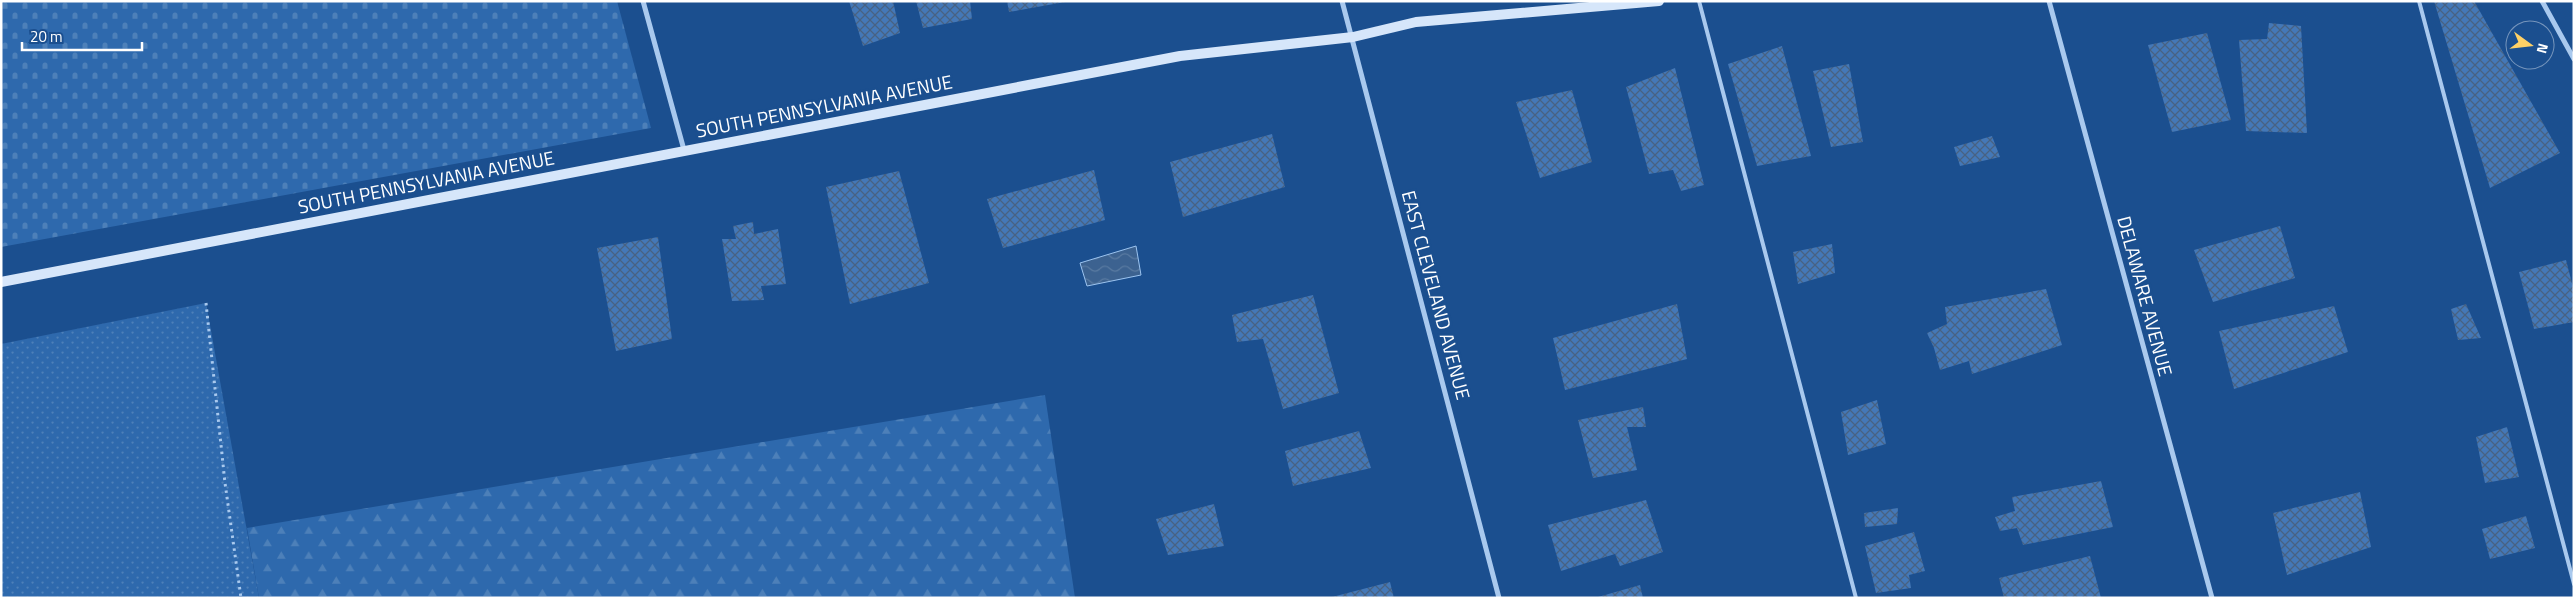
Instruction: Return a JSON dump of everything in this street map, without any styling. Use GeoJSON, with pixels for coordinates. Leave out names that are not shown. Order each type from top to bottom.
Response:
{"type":"FeatureCollection","features":[{"type":"Feature","properties":{"kind":"main road","name":"SOUTH PENNSYLVANIA AVENUE"},"geometry":{"type":"LineString","coordinates":[[1,282],[1180,56],[1353,37],[1416,22],[1659,1]]}},
{"type":"Feature","properties":{"kind":"street"},"geometry":{"type":"LineString","coordinates":[[643,1],[684,150]]}},
{"type":"Feature","properties":{"kind":"street","name":"EAST CLEVELAND AVENUE"},"geometry":{"type":"LineString","coordinates":[[1342,1],[1499,598]]}},
{"type":"Feature","properties":{"kind":"street","name":"DELAWARE AVENUE"},"geometry":{"type":"LineString","coordinates":[[2049,1],[2212,598]]}},
{"type":"Feature","properties":{"kind":"street"},"geometry":{"type":"LineString","coordinates":[[2542,1],[2574,59]]}},
{"type":"Feature","properties":{"kind":"lane"},"geometry":{"type":"LineString","coordinates":[[1699,1],[1856,598]]}},
{"type":"Feature","properties":{"kind":"lane"},"geometry":{"type":"LineString","coordinates":[[2419,1],[2574,584]]}},
{"type":"Feature","properties":{"kind":"path"},"geometry":{"type":"LineString","coordinates":[[206,303],[225,483],[241,598]]}},
{"type":"Feature","properties":{"kind":"green space"},"geometry":{"type":"Polygon","coordinates":[[[1,1],[617,1],[651,128],[1,247],[1,1]]]}},
{"type":"Feature","properties":{"kind":"green space"},"geometry":{"type":"Polygon","coordinates":[[[206,303],[259,598],[1,598],[1,344],[206,303]]]}},
{"type":"Feature","properties":{"kind":"green space"},"geometry":{"type":"Polygon","coordinates":[[[1045,395],[1075,598],[259,598],[247,528],[1045,395]]]}},
{"type":"Feature","properties":{"kind":"water"},"geometry":{"type":"Polygon","coordinates":[[[1136,246],[1141,275],[1087,286],[1080,263],[1136,246]]]}},
{"type":"Feature","properties":{"kind":"building"},"geometry":{"type":"Polygon","coordinates":[[[849,1],[893,1],[900,33],[863,46],[849,1]]]}},
{"type":"Feature","properties":{"kind":"building"},"geometry":{"type":"Polygon","coordinates":[[[916,1],[970,1],[972,19],[923,28],[916,1]]]}},
{"type":"Feature","properties":{"kind":"building"},"geometry":{"type":"Polygon","coordinates":[[[1007,1],[1065,1],[1065,2],[1009,12],[1007,1]]]}},
{"type":"Feature","properties":{"kind":"building"},"geometry":{"type":"Polygon","coordinates":[[[2434,1],[2474,1],[2505,56],[2505,70],[2513,70],[2560,153],[2490,188],[2434,1]]]}},
{"type":"Feature","properties":{"kind":"building"},"geometry":{"type":"Polygon","coordinates":[[[2269,23],[2301,26],[2307,133],[2246,131],[2239,40],[2267,39],[2269,23]]]}},
{"type":"Feature","properties":{"kind":"building"},"geometry":{"type":"Polygon","coordinates":[[[2207,33],[2231,120],[2172,132],[2148,45],[2207,33]]]}},
{"type":"Feature","properties":{"kind":"building"},"geometry":{"type":"Polygon","coordinates":[[[1782,46],[1811,156],[1757,166],[1728,64],[1782,46]]]}},
{"type":"Feature","properties":{"kind":"building"},"geometry":{"type":"Polygon","coordinates":[[[1849,64],[1863,142],[1831,147],[1813,71],[1849,64]]]}},
{"type":"Feature","properties":{"kind":"building"},"geometry":{"type":"Polygon","coordinates":[[[1675,68],[1704,185],[1681,191],[1673,170],[1649,174],[1626,87],[1675,68]]]}},
{"type":"Feature","properties":{"kind":"building"},"geometry":{"type":"Polygon","coordinates":[[[1572,90],[1592,162],[1540,178],[1516,102],[1572,90]]]}},
{"type":"Feature","properties":{"kind":"building"},"geometry":{"type":"Polygon","coordinates":[[[1272,134],[1285,187],[1183,217],[1170,162],[1272,134]]]}},
{"type":"Feature","properties":{"kind":"building"},"geometry":{"type":"Polygon","coordinates":[[[1992,136],[2000,157],[1960,166],[1954,147],[1992,136]]]}},
{"type":"Feature","properties":{"kind":"building"},"geometry":{"type":"Polygon","coordinates":[[[1094,170],[1105,220],[1003,248],[987,199],[1094,170]]]}},
{"type":"Feature","properties":{"kind":"building"},"geometry":{"type":"Polygon","coordinates":[[[899,171],[929,283],[850,304],[826,187],[899,171]]]}},
{"type":"Feature","properties":{"kind":"building"},"geometry":{"type":"Polygon","coordinates":[[[753,222],[754,234],[778,229],[786,284],[761,286],[764,300],[732,301],[722,239],[736,239],[733,226],[753,222]]]}},
{"type":"Feature","properties":{"kind":"building"},"geometry":{"type":"Polygon","coordinates":[[[2280,226],[2295,278],[2213,302],[2194,250],[2280,226]]]}},
{"type":"Feature","properties":{"kind":"building"},"geometry":{"type":"Polygon","coordinates":[[[658,237],[672,339],[616,351],[597,248],[658,237]]]}},
{"type":"Feature","properties":{"kind":"building"},"geometry":{"type":"Polygon","coordinates":[[[1832,244],[1835,273],[1798,284],[1793,252],[1832,244]]]}},
{"type":"Feature","properties":{"kind":"building"},"geometry":{"type":"Polygon","coordinates":[[[2566,260],[2574,291],[2574,322],[2534,329],[2519,272],[2566,260]]]}},
{"type":"Feature","properties":{"kind":"building"},"geometry":{"type":"Polygon","coordinates":[[[2046,289],[2062,345],[1972,374],[1969,361],[1940,370],[1934,348],[1927,333],[1947,324],[1945,307],[2046,289]]]}},
{"type":"Feature","properties":{"kind":"building"},"geometry":{"type":"Polygon","coordinates":[[[1313,295],[1339,393],[1283,409],[1263,339],[1237,342],[1232,315],[1313,295]]]}},
{"type":"Feature","properties":{"kind":"building"},"geometry":{"type":"Polygon","coordinates":[[[1677,304],[1687,359],[1565,390],[1553,338],[1677,304]]]}},
{"type":"Feature","properties":{"kind":"building"},"geometry":{"type":"Polygon","coordinates":[[[2466,304],[2481,338],[2458,340],[2451,309],[2466,304]]]}},
{"type":"Feature","properties":{"kind":"building"},"geometry":{"type":"Polygon","coordinates":[[[2334,306],[2348,352],[2234,389],[2219,331],[2334,306]]]}},
{"type":"Feature","properties":{"kind":"building"},"geometry":{"type":"Polygon","coordinates":[[[1877,400],[1886,444],[1848,455],[1841,412],[1877,400]]]}},
{"type":"Feature","properties":{"kind":"building"},"geometry":{"type":"Polygon","coordinates":[[[1643,407],[1646,427],[1627,427],[1637,470],[1593,478],[1578,420],[1643,407]]]}},
{"type":"Feature","properties":{"kind":"building"},"geometry":{"type":"Polygon","coordinates":[[[2507,427],[2519,477],[2485,483],[2476,437],[2507,427]]]}},
{"type":"Feature","properties":{"kind":"building"},"geometry":{"type":"Polygon","coordinates":[[[1359,431],[1371,468],[1293,486],[1285,451],[1359,431]]]}},
{"type":"Feature","properties":{"kind":"building"},"geometry":{"type":"Polygon","coordinates":[[[2101,481],[2113,527],[2023,545],[2017,528],[2000,531],[1995,517],[2015,511],[2012,497],[2101,481]]]}},
{"type":"Feature","properties":{"kind":"building"},"geometry":{"type":"Polygon","coordinates":[[[2360,492],[2371,547],[2287,575],[2273,513],[2360,492]]]}},
{"type":"Feature","properties":{"kind":"building"},"geometry":{"type":"Polygon","coordinates":[[[1646,500],[1663,552],[1620,566],[1615,554],[1561,571],[1548,525],[1646,500]]]}},
{"type":"Feature","properties":{"kind":"building"},"geometry":{"type":"Polygon","coordinates":[[[1214,504],[1224,546],[1168,555],[1156,519],[1214,504]]]}},
{"type":"Feature","properties":{"kind":"building"},"geometry":{"type":"Polygon","coordinates":[[[1898,508],[1897,524],[1865,527],[1864,513],[1898,508]]]}},
{"type":"Feature","properties":{"kind":"building"},"geometry":{"type":"Polygon","coordinates":[[[2526,516],[2535,548],[2490,559],[2482,529],[2526,516]]]}},
{"type":"Feature","properties":{"kind":"building"},"geometry":{"type":"Polygon","coordinates":[[[1914,532],[1925,571],[1909,575],[1911,588],[1876,593],[1865,546],[1914,532]]]}},
{"type":"Feature","properties":{"kind":"building"},"geometry":{"type":"Polygon","coordinates":[[[2090,556],[2101,598],[2004,598],[1999,578],[2090,556]]]}},
{"type":"Feature","properties":{"kind":"building"},"geometry":{"type":"Polygon","coordinates":[[[1390,582],[1394,598],[1332,597],[1390,582]]]}},
{"type":"Feature","properties":{"kind":"building"},"geometry":{"type":"Polygon","coordinates":[[[1640,585],[1643,598],[1598,598],[1598,597],[1640,585]]]}}]}
